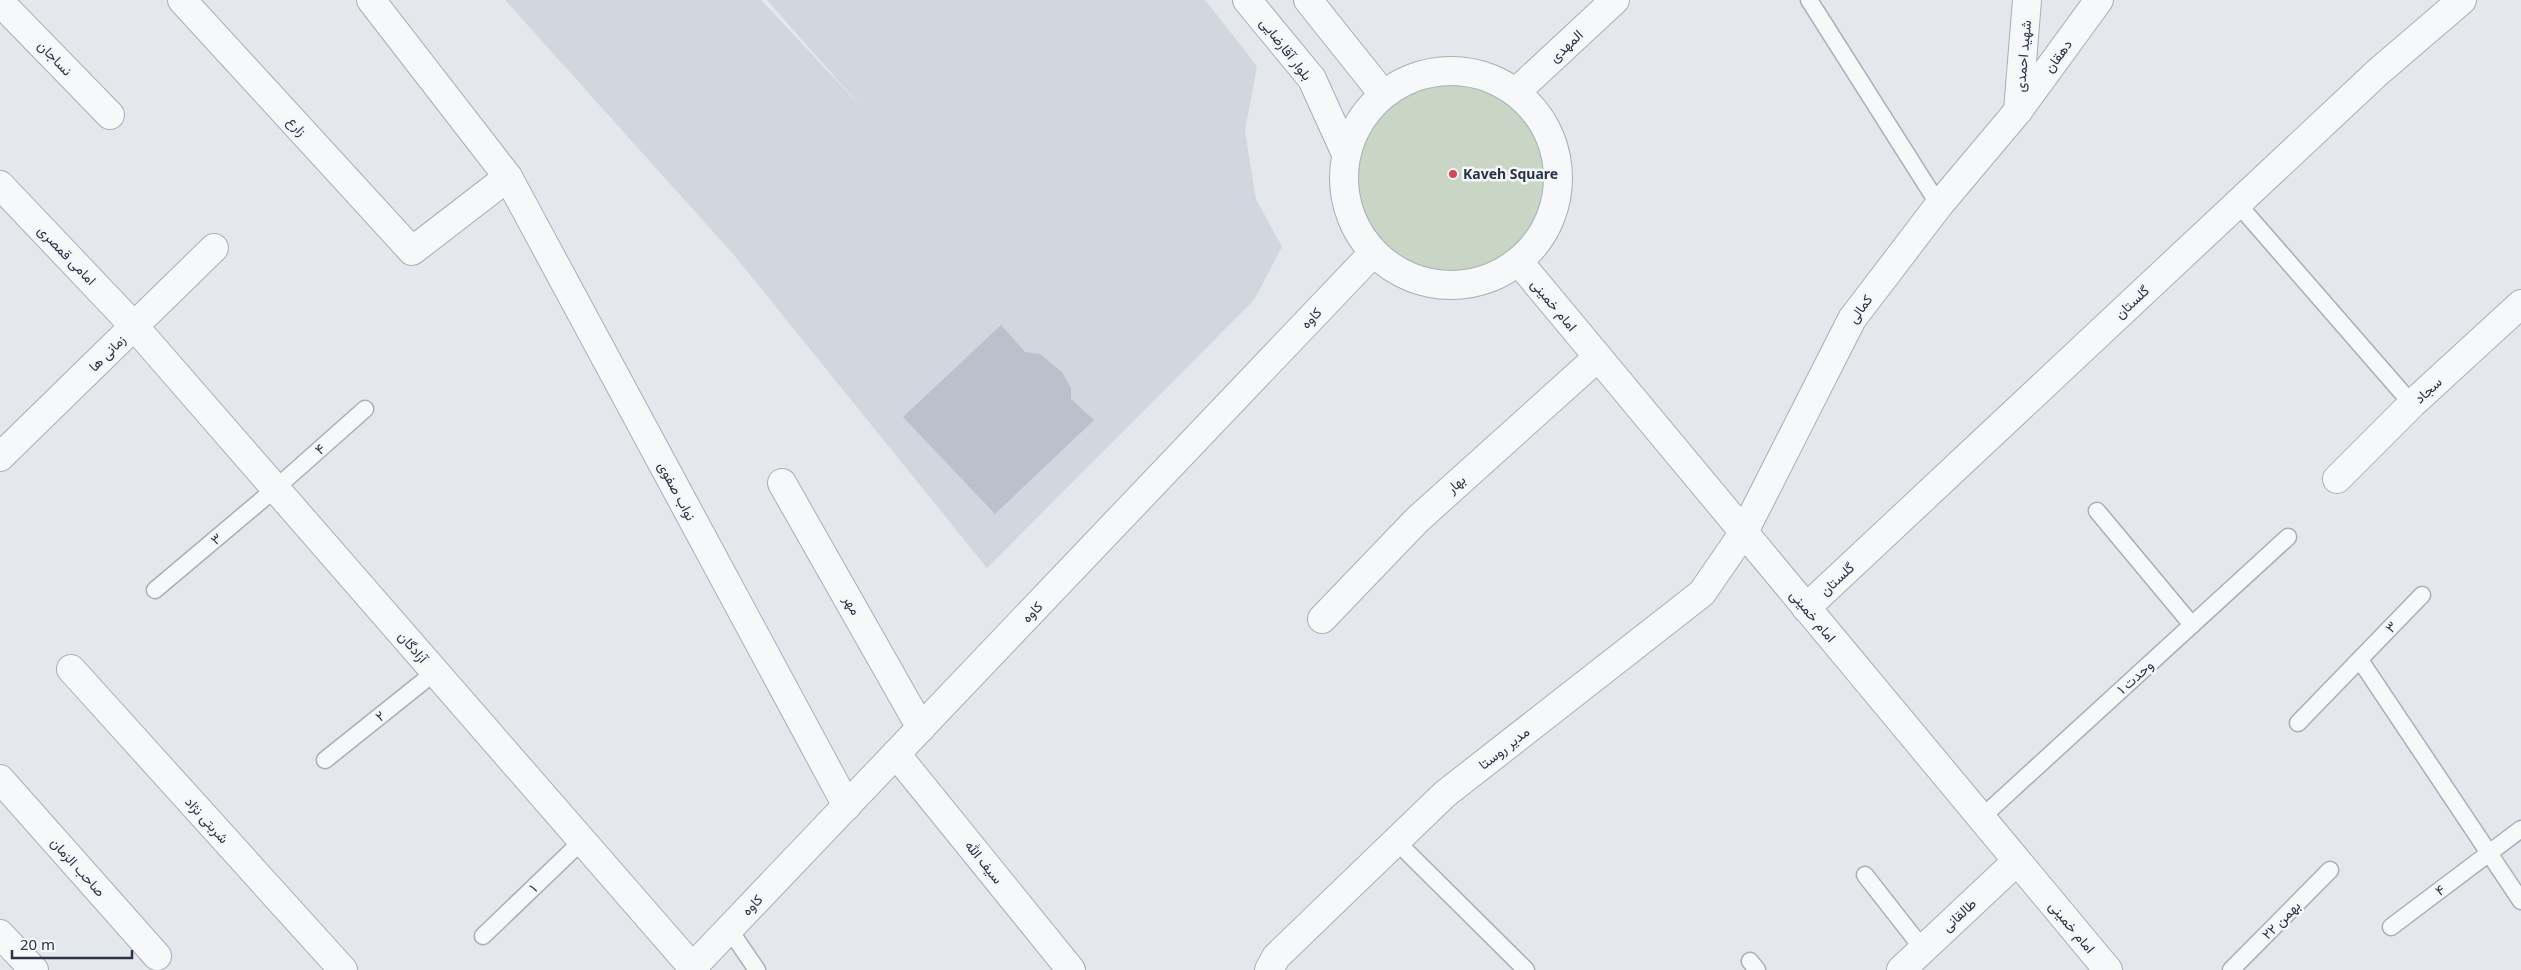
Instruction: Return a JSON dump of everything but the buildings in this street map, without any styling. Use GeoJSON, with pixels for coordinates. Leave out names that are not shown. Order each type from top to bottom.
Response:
{"type":"FeatureCollection","features":[{"type":"Feature","properties":{"kind":"street","name":"زارع"},"geometry":{"type":"LineString","coordinates":[[182,0],[412,251],[508,177]]}},
{"type":"Feature","properties":{"kind":"street","name":"نواب صفوی"},"geometry":{"type":"LineString","coordinates":[[371,0],[508,177],[847,806]]}},
{"type":"Feature","properties":{"kind":"street","name":"بلوار آقارضایی"},"geometry":{"type":"LineString","coordinates":[[1247,0],[1312,80],[1346,154]]}},
{"type":"Feature","properties":{"kind":"street"},"geometry":{"type":"LineString","coordinates":[[1308,0],[1383,94]]}},
{"type":"Feature","properties":{"kind":"street","name":"المهدی"},"geometry":{"type":"LineString","coordinates":[[1516,92],[1615,0]]}},
{"type":"Feature","properties":{"kind":"street","name":"شهید احمدی"},"geometry":{"type":"LineString","coordinates":[[2018,111],[2028,0]]}},
{"type":"Feature","properties":{"kind":"street","name":"دهقان"},"geometry":{"type":"LineString","coordinates":[[2018,111],[2099,0]]}},
{"type":"Feature","properties":{"kind":"street","name":"گلستان"},"geometry":{"type":"LineString","coordinates":[[1806,608],[2378,72],[2462,0]]}},
{"type":"Feature","properties":{"kind":"street","name":"نساجان"},"geometry":{"type":"LineString","coordinates":[[0,2],[110,115]]}},
{"type":"Feature","properties":{"kind":"street"},"geometry":{"type":"LineString","coordinates":[[1449,70],[1484,76],[1516,92],[1538,115],[1553,144],[1558,176],[1554,208],[1540,238],[1519,262],[1496,276],[1471,284],[1444,286],[1418,281],[1394,270],[1373,253],[1353,224],[1344,190],[1346,154],[1360,121],[1383,94],[1414,77],[1449,70]]}},
{"type":"Feature","properties":{"kind":"street","name":"کمالی"},"geometry":{"type":"LineString","coordinates":[[1744,532],[1852,319],[1939,205],[2018,111]]}},
{"type":"Feature","properties":{"kind":"street","name":"امامی قمصری"},"geometry":{"type":"LineString","coordinates":[[0,185],[134,326]]}},
{"type":"Feature","properties":{"kind":"street","name":"زمانی ها"},"geometry":{"type":"LineString","coordinates":[[0,456],[214,248]]}},
{"type":"Feature","properties":{"kind":"street","name":"کاوه"},"geometry":{"type":"LineString","coordinates":[[692,969],[1373,253]]}},
{"type":"Feature","properties":{"kind":"street","name":"امام خمینی"},"geometry":{"type":"LineString","coordinates":[[1519,262],[2108,970]]}},
{"type":"Feature","properties":{"kind":"street","name":"سجاد"},"geometry":{"type":"LineString","coordinates":[[2337,479],[2412,404],[2521,304]]}},
{"type":"Feature","properties":{"kind":"street","name":"آزادگان"},"geometry":{"type":"LineString","coordinates":[[134,326],[692,969]]}},
{"type":"Feature","properties":{"kind":"street","name":"بهار"},"geometry":{"type":"LineString","coordinates":[[1322,619],[1416,520],[1598,357]]}},
{"type":"Feature","properties":{"kind":"street","name":"مهر"},"geometry":{"type":"LineString","coordinates":[[782,483],[921,728]]}},
{"type":"Feature","properties":{"kind":"street","name":"مدیر روستا"},"geometry":{"type":"LineString","coordinates":[[1269,970],[1276,956],[1445,794],[1702,593],[1744,532]]}},
{"type":"Feature","properties":{"kind":"street","name":"شربتی نژاد"},"geometry":{"type":"LineString","coordinates":[[71,669],[343,970]]}},
{"type":"Feature","properties":{"kind":"street","name":"سیف الله"},"geometry":{"type":"LineString","coordinates":[[896,754],[1071,970]]}},
{"type":"Feature","properties":{"kind":"street","name":"صاحب الزمان"},"geometry":{"type":"LineString","coordinates":[[0,779],[157,956]]}},
{"type":"Feature","properties":{"kind":"street","name":"طالقانی"},"geometry":{"type":"LineString","coordinates":[[1901,970],[2017,861]]}},
{"type":"Feature","properties":{"kind":"street"},"geometry":{"type":"LineString","coordinates":[[0,934],[34,970]]}},
{"type":"Feature","properties":{"kind":"lane"},"geometry":{"type":"LineString","coordinates":[[1809,0],[1939,205]]}},
{"type":"Feature","properties":{"kind":"lane"},"geometry":{"type":"LineString","coordinates":[[2237,203],[2412,404]]}},
{"type":"Feature","properties":{"kind":"lane","name":"۴"},"geometry":{"type":"LineString","coordinates":[[276,488],[365,409]]}},
{"type":"Feature","properties":{"kind":"lane","name":"۳"},"geometry":{"type":"LineString","coordinates":[[155,590],[276,488]]}},
{"type":"Feature","properties":{"kind":"lane"},"geometry":{"type":"LineString","coordinates":[[2097,511],[2192,625]]}},
{"type":"Feature","properties":{"kind":"lane","name":"وحدت ۱"},"geometry":{"type":"LineString","coordinates":[[1981,818],[2288,537]]}},
{"type":"Feature","properties":{"kind":"lane","name":"۳"},"geometry":{"type":"LineString","coordinates":[[2298,722],[2422,594]]}},
{"type":"Feature","properties":{"kind":"lane"},"geometry":{"type":"LineString","coordinates":[[2360,660],[2521,901]]}},
{"type":"Feature","properties":{"kind":"lane","name":"۲"},"geometry":{"type":"LineString","coordinates":[[325,760],[435,672]]}},
{"type":"Feature","properties":{"kind":"lane"},"geometry":{"type":"LineString","coordinates":[[2489,853],[2521,829]]}},
{"type":"Feature","properties":{"kind":"lane","name":"۱"},"geometry":{"type":"LineString","coordinates":[[483,936],[582,840]]}},
{"type":"Feature","properties":{"kind":"lane"},"geometry":{"type":"LineString","coordinates":[[1396,841],[1526,970]]}},
{"type":"Feature","properties":{"kind":"lane","name":"۴"},"geometry":{"type":"LineString","coordinates":[[2391,927],[2489,853]]}},
{"type":"Feature","properties":{"kind":"lane","name":"۲۲ بهمن"},"geometry":{"type":"LineString","coordinates":[[2231,970],[2330,870]]}},
{"type":"Feature","properties":{"kind":"lane"},"geometry":{"type":"LineString","coordinates":[[1865,875],[1924,949]]}},
{"type":"Feature","properties":{"kind":"lane"},"geometry":{"type":"LineString","coordinates":[[729,929],[757,970]]}},
{"type":"Feature","properties":{"kind":"shaded area"},"geometry":{"type":"Polygon","coordinates":[[[505,0],[761,0],[865,111],[767,0],[1205,0],[1257,66],[1245,131],[1256,199],[1282,247],[1254,300],[987,568],[734,255],[505,0]]]}},
{"type":"Feature","properties":{"kind":"green space"},"geometry":{"type":"Polygon","coordinates":[[[1448,67],[1469,69],[1499,80],[1524,99],[1543,124],[1554,154],[1556,175],[1554,196],[1543,226],[1524,251],[1499,270],[1469,281],[1448,283],[1427,281],[1397,270],[1372,251],[1353,226],[1342,196],[1340,175],[1342,154],[1353,124],[1372,99],[1397,80],[1427,69],[1448,67]]]}},
{"type":"Feature","properties":{"kind":"place","name":"Kaveh Square"},"geometry":{"type":"Point","coordinates":[1453,174]}}]}
